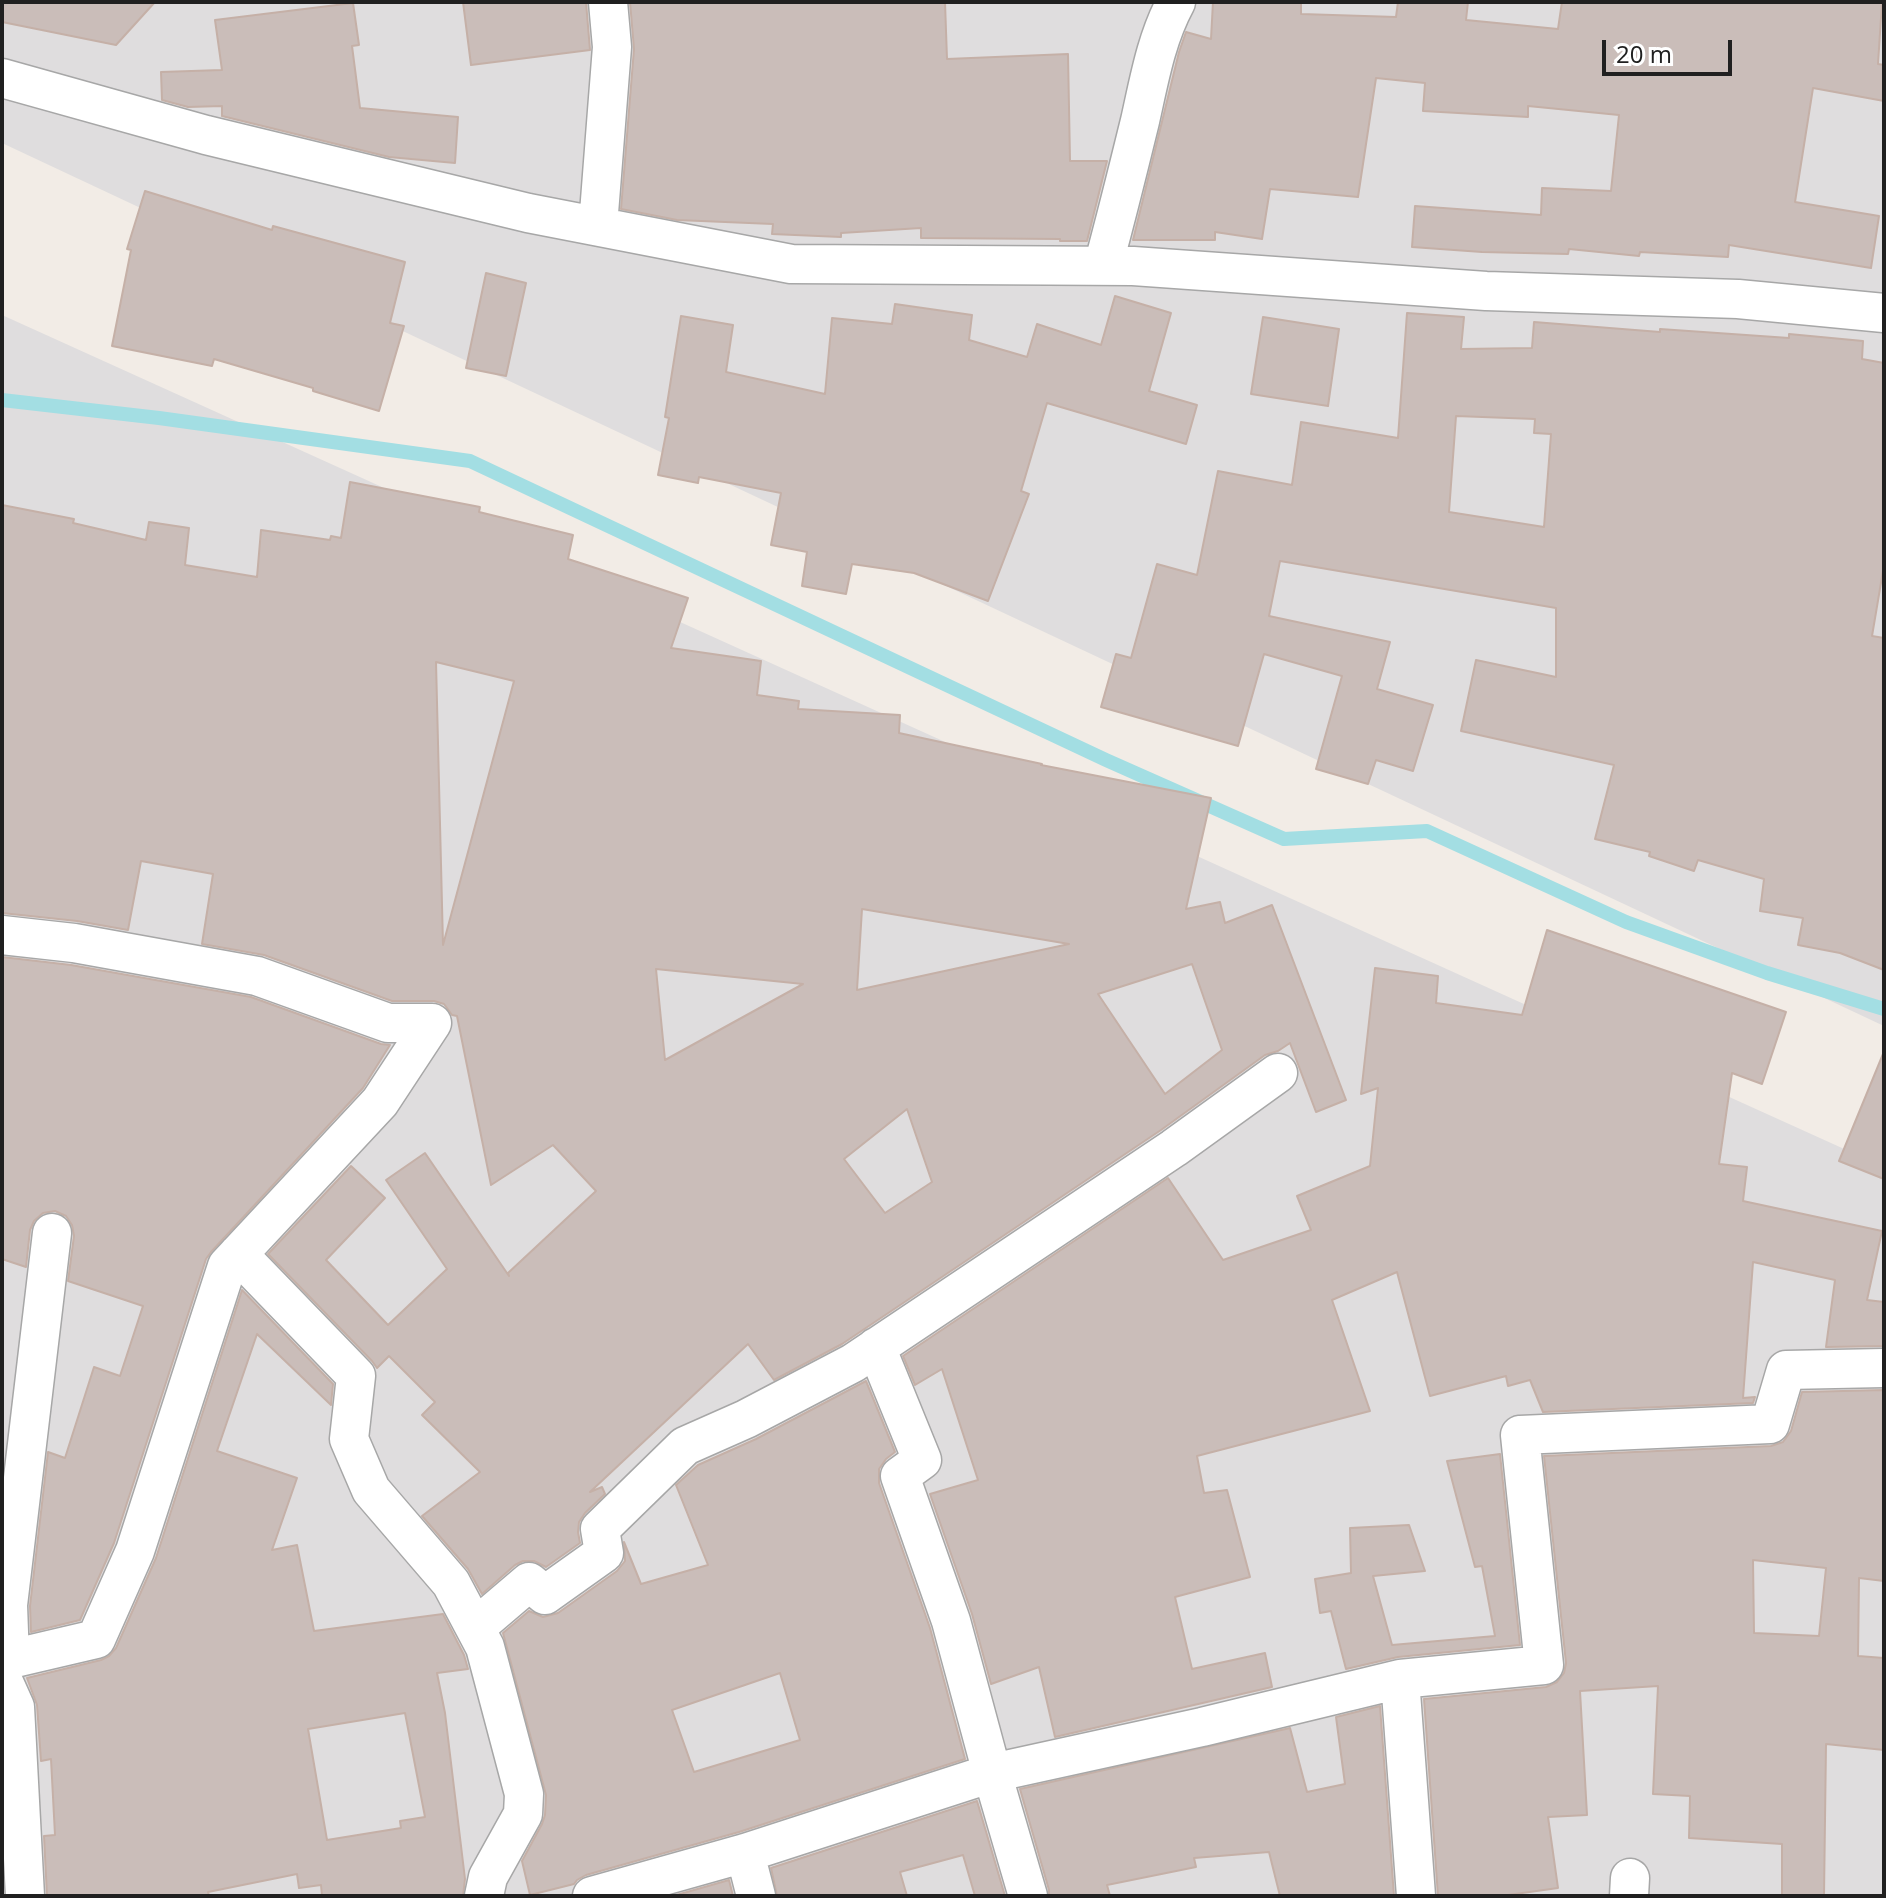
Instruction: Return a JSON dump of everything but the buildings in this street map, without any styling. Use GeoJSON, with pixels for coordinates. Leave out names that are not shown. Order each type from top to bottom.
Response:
{"type":"FeatureCollection","features":[{"type":"Feature","properties":{"kind":"street"},"geometry":{"type":"LineString","coordinates":[[598,226],[612,47],[608,2]]}},
{"type":"Feature","properties":{"kind":"street"},"geometry":{"type":"LineString","coordinates":[[1103,266],[1156,52],[1176,2]]}},
{"type":"Feature","properties":{"kind":"street"},"geometry":{"type":"LineString","coordinates":[[2,78],[206,135],[512,209],[791,264],[1133,266],[1486,291],[1738,299],[1884,313]]}},
{"type":"Feature","properties":{"kind":"street"},"geometry":{"type":"LineString","coordinates":[[2,935],[74,943],[257,976],[388,1023],[432,1023],[380,1102],[227,1266],[135,1551],[96,1639],[5,1666]]}},
{"type":"Feature","properties":{"kind":"street"},"geometry":{"type":"LineString","coordinates":[[475,1628],[529,1582],[545,1595],[604,1553],[600,1529],[685,1446],[746,1419],[853,1363],[1174,1148],[1278,1073]]}},
{"type":"Feature","properties":{"kind":"street"},"geometry":{"type":"LineString","coordinates":[[25,1896],[15,1707],[5,1666],[8,1605],[52,1233]]}},
{"type":"Feature","properties":{"kind":"street"},"geometry":{"type":"LineString","coordinates":[[238,1254],[356,1376],[349,1439],[371,1490],[451,1583],[485,1647],[524,1794],[523,1814],[488,1877],[484,1896]]}},
{"type":"Feature","properties":{"kind":"street"},"geometry":{"type":"LineString","coordinates":[[876,1347],[922,1460],[900,1476],[951,1621],[1028,1896]]}},
{"type":"Feature","properties":{"kind":"street"},"geometry":{"type":"LineString","coordinates":[[592,1896],[745,1853],[992,1773],[1400,1679],[1544,1665],[1520,1435],[1770,1424],[1786,1370],[1884,1368]]}},
{"type":"Feature","properties":{"kind":"street"},"geometry":{"type":"LineString","coordinates":[[1400,1679],[1416,1896]]}},
{"type":"Feature","properties":{"kind":"street"},"geometry":{"type":"LineString","coordinates":[[745,1853],[756,1896]]}},
{"type":"Feature","properties":{"kind":"shaded area"},"geometry":{"type":"Polygon","coordinates":[[[2,2],[1884,2],[1884,1026],[2,143],[2,2]]]}},
{"type":"Feature","properties":{"kind":"shaded area"},"geometry":{"type":"Polygon","coordinates":[[[2,315],[1884,1167],[1884,1896],[2,1896],[2,315]]]}},
{"type":"Feature","properties":{"kind":"waterway"},"geometry":{"type":"LineString","coordinates":[[2,400],[159,418],[470,461],[1106,760],[1284,839],[1427,831],[1626,922],[1767,973],[1884,1009]]}}]}
